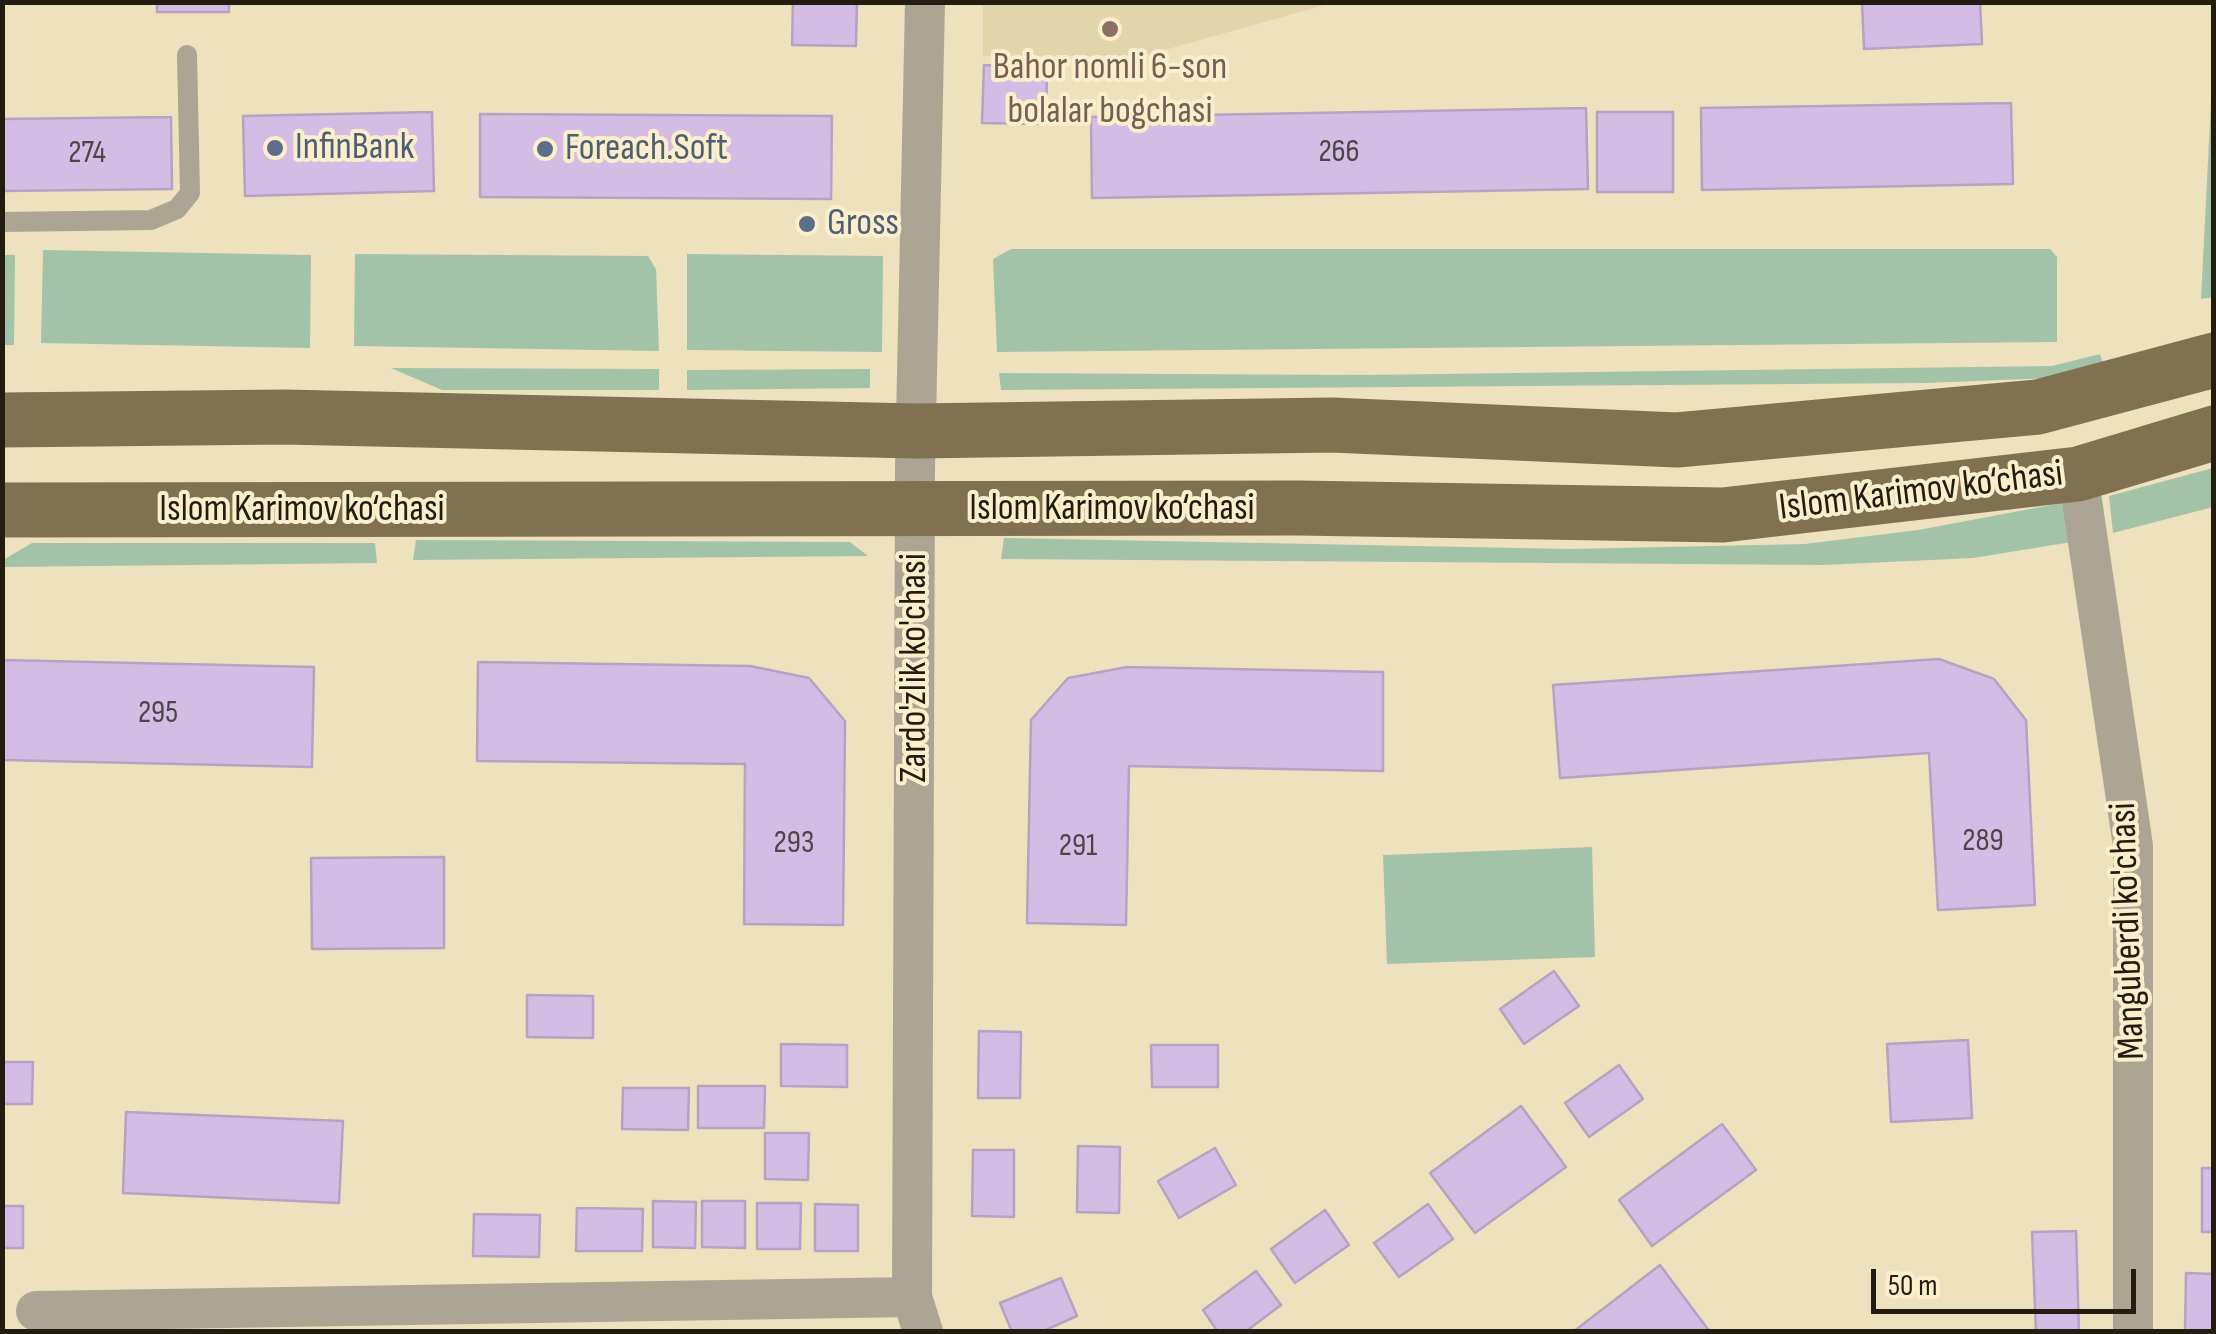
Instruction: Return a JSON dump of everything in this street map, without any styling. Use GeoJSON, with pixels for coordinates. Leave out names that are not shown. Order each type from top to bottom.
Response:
{"type":"FeatureCollection","features":[{"type":"Feature","properties":{"kind":"main road","name":"Islom Karimov ko‘chasi"},"geometry":{"type":"LineString","coordinates":[[2,420],[284,417],[916,431],[1332,425],[1677,440],[2038,407],[2214,360]]}},
{"type":"Feature","properties":{"kind":"main road","name":"Islom Karimov ko‘chasi"},"geometry":{"type":"LineString","coordinates":[[2,510],[1298,508],[1723,515],[2078,474],[2214,433]]}},
{"type":"Feature","properties":{"kind":"street","name":"Zardo'zlik ko'chasi"},"geometry":{"type":"LineString","coordinates":[[917,1314],[915,510],[925,2]]}},
{"type":"Feature","properties":{"kind":"street","name":"Manguberdi ko'chasi"},"geometry":{"type":"LineString","coordinates":[[2078,474],[2134,846],[2133,1332]]}},
{"type":"Feature","properties":{"kind":"street"},"geometry":{"type":"LineString","coordinates":[[36,1311],[917,1314]]}},
{"type":"Feature","properties":{"kind":"lane"},"geometry":{"type":"LineString","coordinates":[[2,222],[151,220],[176,209],[190,193],[187,55]]}},
{"type":"Feature","properties":{"kind":"shaded area","name":"Bahor nomli 6-son bolalar bogchasi"},"geometry":{"type":"Polygon","coordinates":[[[983,2],[1332,3],[1143,56],[983,56],[983,2]]]}},
{"type":"Feature","properties":{"kind":"green space"},"geometry":{"type":"Polygon","coordinates":[[[2211,102],[2214,297],[2201,299],[2211,102]]]}},
{"type":"Feature","properties":{"kind":"green space"},"geometry":{"type":"Polygon","coordinates":[[[1011,249],[2050,249],[2057,257],[2057,342],[997,352],[993,259],[1011,249]]]}},
{"type":"Feature","properties":{"kind":"green space"},"geometry":{"type":"Polygon","coordinates":[[[43,250],[311,255],[310,348],[41,343],[43,250]]]}},
{"type":"Feature","properties":{"kind":"green space"},"geometry":{"type":"Polygon","coordinates":[[[355,254],[648,256],[656,269],[659,351],[354,346],[355,254]]]}},
{"type":"Feature","properties":{"kind":"green space"},"geometry":{"type":"Polygon","coordinates":[[[687,254],[883,256],[882,352],[687,350],[687,254]]]}},
{"type":"Feature","properties":{"kind":"green space"},"geometry":{"type":"Polygon","coordinates":[[[3,255],[15,255],[14,345],[3,345],[3,255]]]}},
{"type":"Feature","properties":{"kind":"green space"},"geometry":{"type":"Polygon","coordinates":[[[2100,354],[2104,367],[2051,378],[1927,383],[1001,390],[999,373],[1362,375],[2052,366],[2100,354]]]}},
{"type":"Feature","properties":{"kind":"green space"},"geometry":{"type":"Polygon","coordinates":[[[391,368],[659,369],[659,390],[442,390],[391,368]]]}},
{"type":"Feature","properties":{"kind":"green space"},"geometry":{"type":"Polygon","coordinates":[[[870,369],[870,388],[687,390],[687,370],[870,369]]]}},
{"type":"Feature","properties":{"kind":"green space"},"geometry":{"type":"Polygon","coordinates":[[[2213,468],[2213,507],[2113,533],[2109,496],[2213,468]]]}},
{"type":"Feature","properties":{"kind":"green space"},"geometry":{"type":"Polygon","coordinates":[[[2062,503],[2072,542],[1973,558],[1824,565],[1001,559],[1004,538],[1570,549],[1805,544],[1918,530],[2062,503]]]}},
{"type":"Feature","properties":{"kind":"green space"},"geometry":{"type":"Polygon","coordinates":[[[416,540],[850,542],[868,556],[413,560],[416,540]]]}},
{"type":"Feature","properties":{"kind":"green space"},"geometry":{"type":"Polygon","coordinates":[[[32,543],[375,543],[377,563],[3,567],[3,560],[32,543]]]}},
{"type":"Feature","properties":{"kind":"green space"},"geometry":{"type":"Polygon","coordinates":[[[1592,847],[1595,957],[1387,964],[1383,855],[1592,847]]]}},
{"type":"Feature","properties":{"kind":"building"},"geometry":{"type":"Polygon","coordinates":[[[157,2],[229,2],[229,12],[157,12],[157,2]]]}},
{"type":"Feature","properties":{"kind":"building"},"geometry":{"type":"Polygon","coordinates":[[[793,2],[857,2],[856,46],[792,45],[793,2]]]}},
{"type":"Feature","properties":{"kind":"building"},"geometry":{"type":"Polygon","coordinates":[[[1862,2],[1980,2],[1982,44],[1864,49],[1862,2]]]}},
{"type":"Feature","properties":{"kind":"building"},"geometry":{"type":"Polygon","coordinates":[[[984,65],[1047,67],[1046,124],[982,123],[984,65]]]}},
{"type":"Feature","properties":{"kind":"building"},"geometry":{"type":"Polygon","coordinates":[[[2011,103],[2013,184],[1702,190],[1701,108],[2011,103]]]}},
{"type":"Feature","properties":{"kind":"building"},"geometry":{"type":"Polygon","coordinates":[[[1586,108],[1588,189],[1092,198],[1091,117],[1586,108]]]}},
{"type":"Feature","properties":{"kind":"building"},"geometry":{"type":"Polygon","coordinates":[[[432,112],[434,191],[245,196],[243,116],[432,112]]]}},
{"type":"Feature","properties":{"kind":"building"},"geometry":{"type":"Polygon","coordinates":[[[1597,112],[1673,112],[1673,192],[1597,192],[1597,112]]]}},
{"type":"Feature","properties":{"kind":"building"},"geometry":{"type":"Polygon","coordinates":[[[480,114],[832,116],[831,199],[480,197],[480,114]]]}},
{"type":"Feature","properties":{"kind":"building"},"geometry":{"type":"Polygon","coordinates":[[[171,117],[172,189],[2,191],[2,119],[171,117]]]}},
{"type":"Feature","properties":{"kind":"building"},"geometry":{"type":"Polygon","coordinates":[[[1939,659],[1994,679],[2026,720],[2035,905],[1938,910],[1929,753],[1560,778],[1553,685],[1939,659]]]}},
{"type":"Feature","properties":{"kind":"building"},"geometry":{"type":"Polygon","coordinates":[[[2,660],[314,667],[312,767],[2,760],[2,660]]]}},
{"type":"Feature","properties":{"kind":"building"},"geometry":{"type":"Polygon","coordinates":[[[478,662],[750,666],[809,678],[845,721],[843,925],[744,924],[745,764],[477,761],[478,662]]]}},
{"type":"Feature","properties":{"kind":"building"},"geometry":{"type":"Polygon","coordinates":[[[1127,667],[1383,672],[1383,771],[1129,766],[1126,925],[1027,923],[1031,720],[1068,678],[1127,667]]]}},
{"type":"Feature","properties":{"kind":"building"},"geometry":{"type":"Polygon","coordinates":[[[444,857],[444,948],[312,949],[311,858],[444,857]]]}},
{"type":"Feature","properties":{"kind":"building"},"geometry":{"type":"Polygon","coordinates":[[[1554,971],[1579,1006],[1524,1044],[1500,1009],[1554,971]]]}},
{"type":"Feature","properties":{"kind":"building"},"geometry":{"type":"Polygon","coordinates":[[[527,995],[593,996],[593,1038],[527,1037],[527,995]]]}},
{"type":"Feature","properties":{"kind":"building"},"geometry":{"type":"Polygon","coordinates":[[[979,1031],[1021,1032],[1020,1098],[978,1098],[979,1031]]]}},
{"type":"Feature","properties":{"kind":"building"},"geometry":{"type":"Polygon","coordinates":[[[1968,1040],[1972,1118],[1891,1122],[1887,1044],[1968,1040]]]}},
{"type":"Feature","properties":{"kind":"building"},"geometry":{"type":"Polygon","coordinates":[[[781,1044],[847,1045],[847,1087],[781,1086],[781,1044]]]}},
{"type":"Feature","properties":{"kind":"building"},"geometry":{"type":"Polygon","coordinates":[[[1151,1045],[1218,1045],[1218,1087],[1152,1087],[1151,1045]]]}},
{"type":"Feature","properties":{"kind":"building"},"geometry":{"type":"Polygon","coordinates":[[[2,1062],[33,1062],[32,1104],[2,1104],[2,1062]]]}},
{"type":"Feature","properties":{"kind":"building"},"geometry":{"type":"Polygon","coordinates":[[[1619,1065],[1643,1099],[1589,1137],[1565,1103],[1619,1065]]]}},
{"type":"Feature","properties":{"kind":"building"},"geometry":{"type":"Polygon","coordinates":[[[698,1086],[765,1086],[764,1128],[698,1128],[698,1086]]]}},
{"type":"Feature","properties":{"kind":"building"},"geometry":{"type":"Polygon","coordinates":[[[623,1088],[689,1088],[688,1130],[622,1129],[623,1088]]]}},
{"type":"Feature","properties":{"kind":"building"},"geometry":{"type":"Polygon","coordinates":[[[1521,1106],[1566,1167],[1475,1233],[1430,1173],[1521,1106]]]}},
{"type":"Feature","properties":{"kind":"building"},"geometry":{"type":"Polygon","coordinates":[[[126,1112],[343,1121],[339,1203],[123,1193],[126,1112]]]}},
{"type":"Feature","properties":{"kind":"building"},"geometry":{"type":"Polygon","coordinates":[[[1722,1124],[1756,1170],[1652,1246],[1619,1200],[1722,1124]]]}},
{"type":"Feature","properties":{"kind":"building"},"geometry":{"type":"Polygon","coordinates":[[[765,1133],[809,1133],[808,1180],[765,1179],[765,1133]]]}},
{"type":"Feature","properties":{"kind":"building"},"geometry":{"type":"Polygon","coordinates":[[[1078,1146],[1120,1147],[1119,1213],[1077,1212],[1078,1146]]]}},
{"type":"Feature","properties":{"kind":"building"},"geometry":{"type":"Polygon","coordinates":[[[1215,1148],[1236,1185],[1179,1218],[1158,1181],[1215,1148]]]}},
{"type":"Feature","properties":{"kind":"building"},"geometry":{"type":"Polygon","coordinates":[[[973,1150],[1014,1150],[1014,1217],[972,1216],[973,1150]]]}},
{"type":"Feature","properties":{"kind":"building"},"geometry":{"type":"Polygon","coordinates":[[[2202,1168],[2214,1168],[2214,1232],[2202,1232],[2202,1168]]]}},
{"type":"Feature","properties":{"kind":"building"},"geometry":{"type":"Polygon","coordinates":[[[653,1201],[696,1202],[695,1248],[653,1247],[653,1201]]]}},
{"type":"Feature","properties":{"kind":"building"},"geometry":{"type":"Polygon","coordinates":[[[702,1201],[745,1201],[745,1248],[702,1247],[702,1201]]]}},
{"type":"Feature","properties":{"kind":"building"},"geometry":{"type":"Polygon","coordinates":[[[757,1203],[801,1203],[800,1249],[757,1249],[757,1203]]]}},
{"type":"Feature","properties":{"kind":"building"},"geometry":{"type":"Polygon","coordinates":[[[815,1204],[858,1205],[858,1251],[815,1251],[815,1204]]]}},
{"type":"Feature","properties":{"kind":"building"},"geometry":{"type":"Polygon","coordinates":[[[1428,1204],[1453,1239],[1399,1277],[1374,1243],[1428,1204]]]}},
{"type":"Feature","properties":{"kind":"building"},"geometry":{"type":"Polygon","coordinates":[[[2,1206],[23,1206],[23,1248],[2,1248],[2,1206]]]}},
{"type":"Feature","properties":{"kind":"building"},"geometry":{"type":"Polygon","coordinates":[[[577,1208],[643,1209],[642,1251],[576,1251],[577,1208]]]}},
{"type":"Feature","properties":{"kind":"building"},"geometry":{"type":"Polygon","coordinates":[[[1325,1210],[1349,1245],[1295,1283],[1271,1249],[1325,1210]]]}},
{"type":"Feature","properties":{"kind":"building"},"geometry":{"type":"Polygon","coordinates":[[[474,1214],[540,1215],[539,1257],[473,1256],[474,1214]]]}},
{"type":"Feature","properties":{"kind":"building"},"geometry":{"type":"Polygon","coordinates":[[[2076,1231],[2079,1332],[2036,1332],[2032,1232],[2076,1231]]]}},
{"type":"Feature","properties":{"kind":"building"},"geometry":{"type":"Polygon","coordinates":[[[1660,1265],[1710,1332],[1573,1332],[1660,1265]]]}},
{"type":"Feature","properties":{"kind":"building"},"geometry":{"type":"Polygon","coordinates":[[[1256,1271],[1281,1305],[1245,1332],[1218,1332],[1203,1310],[1256,1271]]]}},
{"type":"Feature","properties":{"kind":"building"},"geometry":{"type":"Polygon","coordinates":[[[2186,1273],[2214,1274],[2214,1332],[2185,1332],[2186,1273]]]}},
{"type":"Feature","properties":{"kind":"building"},"geometry":{"type":"Polygon","coordinates":[[[1061,1278],[1077,1316],[1041,1332],[1012,1332],[1000,1303],[1061,1278]]]}},
{"type":"Feature","properties":{"kind":"place","name":"Bahor nomli 6-son bolalar bogchasi"},"geometry":{"type":"Point","coordinates":[1110,29]}},
{"type":"Feature","properties":{"kind":"place","name":"InfinBank"},"geometry":{"type":"Point","coordinates":[275,148]}},
{"type":"Feature","properties":{"kind":"place","name":"Foreach.Soft"},"geometry":{"type":"Point","coordinates":[545,149]}},
{"type":"Feature","properties":{"kind":"place","name":"Gross"},"geometry":{"type":"Point","coordinates":[807,224]}}]}
